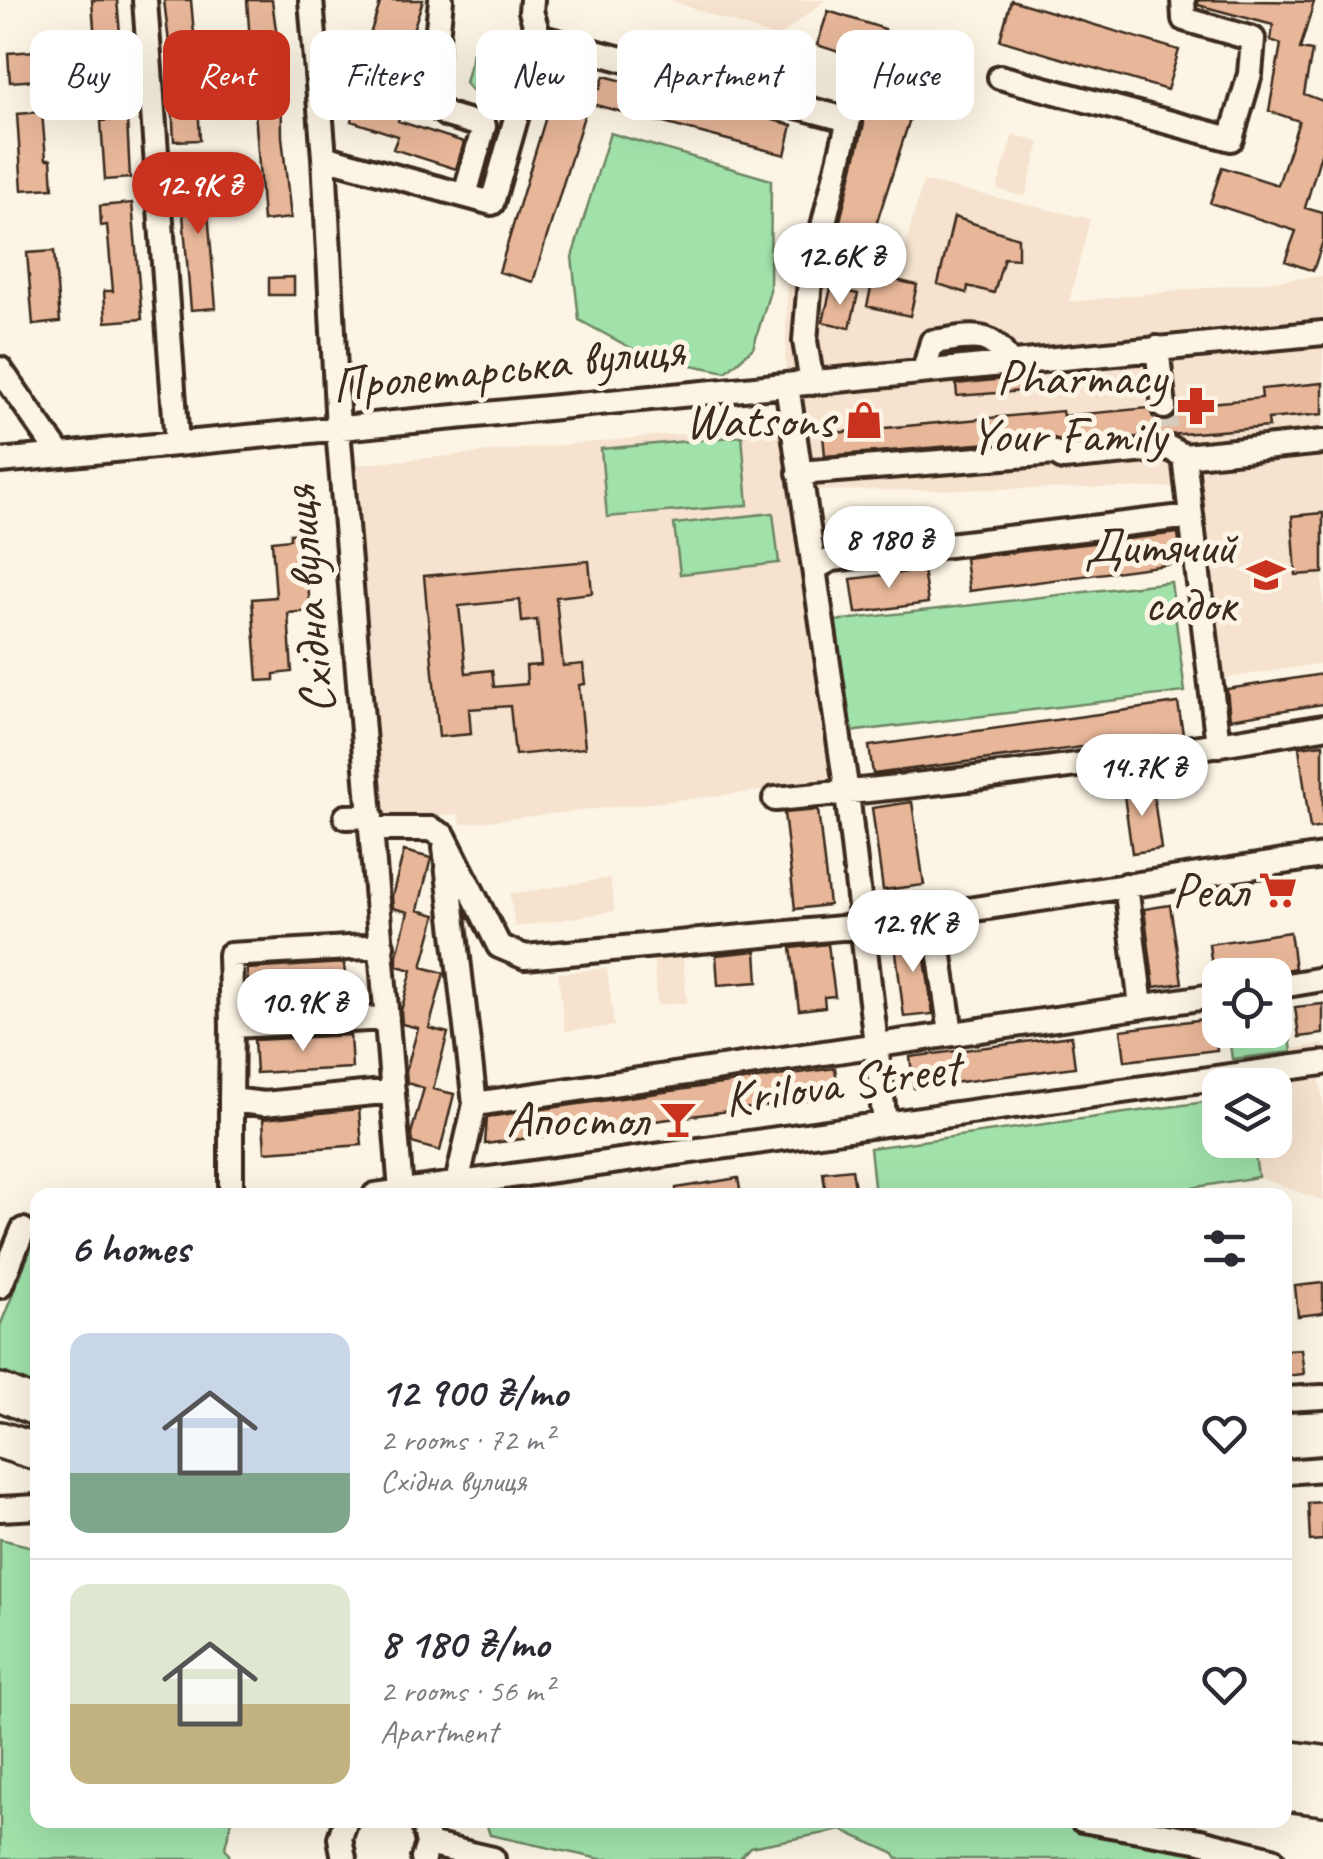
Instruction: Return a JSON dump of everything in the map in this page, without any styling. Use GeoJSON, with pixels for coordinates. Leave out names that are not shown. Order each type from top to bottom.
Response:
{"type":"FeatureCollection","features":[{"type":"Feature","properties":{"kind":"highway"},"geometry":{"type":"LineString","coordinates":[[0,1392],[30,1405]]}},
{"type":"Feature","properties":{"kind":"highway"},"geometry":{"type":"LineString","coordinates":[[0,1404],[30,1415]]}},
{"type":"Feature","properties":{"kind":"highway"},"geometry":{"type":"LineString","coordinates":[[0,1440],[30,1449]]}},
{"type":"Feature","properties":{"kind":"highway"},"geometry":{"type":"LineString","coordinates":[[1292,1757],[1323,1760]]}},
{"type":"Feature","properties":{"kind":"highway"},"geometry":{"type":"LineString","coordinates":[[1292,1793],[1323,1797]]}},
{"type":"Feature","properties":{"kind":"street"},"geometry":{"type":"LineString","coordinates":[[145,0],[177,444]]}},
{"type":"Feature","properties":{"kind":"street","name":"Східна вулиця"},"geometry":{"type":"LineString","coordinates":[[310,0],[324,158],[338,429],[401,1188]]}},
{"type":"Feature","properties":{"kind":"street"},"geometry":{"type":"LineString","coordinates":[[442,0],[430,102],[447,116],[484,126],[465,195]]}},
{"type":"Feature","properties":{"kind":"street"},"geometry":{"type":"LineString","coordinates":[[532,0],[530,12],[536,30]]}},
{"type":"Feature","properties":{"kind":"street"},"geometry":{"type":"LineString","coordinates":[[1000,77],[1230,139],[1250,74],[1254,39],[1184,19],[1183,0]]}},
{"type":"Feature","properties":{"kind":"street"},"geometry":{"type":"LineString","coordinates":[[597,53],[849,120],[810,280],[805,341],[812,382]]}},
{"type":"Feature","properties":{"kind":"street"},"geometry":{"type":"LineString","coordinates":[[324,158],[492,202],[515,120]]}},
{"type":"Feature","properties":{"kind":"street","name":"Пролетарська вулиця"},"geometry":{"type":"LineString","coordinates":[[0,462],[1323,333]]}},
{"type":"Feature","properties":{"kind":"street"},"geometry":{"type":"LineString","coordinates":[[1157,348],[1164,407]]}},
{"type":"Feature","properties":{"kind":"street"},"geometry":{"type":"LineString","coordinates":[[0,369],[60,456]]}},
{"type":"Feature","properties":{"kind":"street"},"geometry":{"type":"LineString","coordinates":[[787,385],[846,793],[885,1122]]}},
{"type":"Feature","properties":{"kind":"street"},"geometry":{"type":"LineString","coordinates":[[800,473],[1055,452],[1064,458],[1173,447],[1323,442]]}},
{"type":"Feature","properties":{"kind":"street"},"geometry":{"type":"LineString","coordinates":[[1173,447],[1191,516],[1218,746]]}},
{"type":"Feature","properties":{"kind":"street"},"geometry":{"type":"LineString","coordinates":[[814,569],[832,559],[1191,516]]}},
{"type":"Feature","properties":{"kind":"street"},"geometry":{"type":"LineString","coordinates":[[775,799],[1218,746],[1323,728]]}},
{"type":"Feature","properties":{"kind":"street"},"geometry":{"type":"LineString","coordinates":[[346,817],[431,829],[444,836],[499,946],[524,957],[863,926],[1323,856]]}},
{"type":"Feature","properties":{"kind":"street"},"geometry":{"type":"LineString","coordinates":[[444,836],[476,1104],[457,1183]]}},
{"type":"Feature","properties":{"kind":"street"},"geometry":{"type":"LineString","coordinates":[[1126,885],[1141,1006]]}},
{"type":"Feature","properties":{"kind":"street"},"geometry":{"type":"LineString","coordinates":[[934,915],[952,1032]]}},
{"type":"Feature","properties":{"kind":"street"},"geometry":{"type":"LineString","coordinates":[[231,1188],[230,955],[382,946]]}},
{"type":"Feature","properties":{"kind":"street"},"geometry":{"type":"LineString","coordinates":[[1292,984],[1323,979]]}},
{"type":"Feature","properties":{"kind":"street"},"geometry":{"type":"LineString","coordinates":[[476,1104],[1202,997]]}},
{"type":"Feature","properties":{"kind":"street"},"geometry":{"type":"LineString","coordinates":[[232,1026],[388,1018]]}},
{"type":"Feature","properties":{"kind":"street","name":"Krilova Street"},"geometry":{"type":"LineString","coordinates":[[422,1188],[1323,1063]]}},
{"type":"Feature","properties":{"kind":"street"},"geometry":{"type":"LineString","coordinates":[[231,1100],[264,1104],[393,1091]]}},
{"type":"Feature","properties":{"kind":"street"},"geometry":{"type":"LineString","coordinates":[[0,1286],[20,1230]]}},
{"type":"Feature","properties":{"kind":"street"},"geometry":{"type":"LineString","coordinates":[[1292,1399],[1323,1397]]}},
{"type":"Feature","properties":{"kind":"street"},"geometry":{"type":"LineString","coordinates":[[1292,1471],[1323,1469]]}},
{"type":"Feature","properties":{"kind":"street"},"geometry":{"type":"LineString","coordinates":[[0,1509],[30,1507]]}},
{"type":"Feature","properties":{"kind":"street"},"geometry":{"type":"LineString","coordinates":[[343,1828],[340,1838],[344,1859]]}},
{"type":"Feature","properties":{"kind":"street"},"geometry":{"type":"LineString","coordinates":[[1130,1828],[1201,1840],[1272,1859]]}},
{"type":"Feature","properties":{"kind":"street"},"geometry":{"type":"LineString","coordinates":[[426,1851],[493,1859]]}},
{"type":"Feature","properties":{"kind":"shaded area"},"geometry":{"type":"Polygon","coordinates":[[[669,0],[826,0],[787,30],[754,30],[669,0]]]}},
{"type":"Feature","properties":{"kind":"shaded area"},"geometry":{"type":"Polygon","coordinates":[[[1013,134],[1040,142],[1025,197],[997,189],[1013,134]]]}},
{"type":"Feature","properties":{"kind":"shaded area"},"geometry":{"type":"Polygon","coordinates":[[[923,181],[1090,219],[1069,302],[1323,276],[1323,663],[1221,679],[1197,487],[794,491],[832,783],[461,824],[458,814],[380,817],[353,465],[784,424],[788,245],[899,270],[923,181]]]}},
{"type":"Feature","properties":{"kind":"shaded area"},"geometry":{"type":"Polygon","coordinates":[[[610,878],[615,911],[515,927],[510,894],[610,878]]]}},
{"type":"Feature","properties":{"kind":"shaded area"},"geometry":{"type":"Polygon","coordinates":[[[682,949],[687,1003],[657,1005],[653,951],[682,949]]]}},
{"type":"Feature","properties":{"kind":"shaded area"},"geometry":{"type":"Polygon","coordinates":[[[607,968],[614,1026],[565,1031],[558,973],[607,968]]]}},
{"type":"Feature","properties":{"kind":"shaded area"},"geometry":{"type":"Polygon","coordinates":[[[1323,1044],[1323,1075],[1319,1076],[1323,1099],[1323,1201],[1258,1177],[1255,1158],[1292,1158],[1292,1068],[1244,1068],[1243,1055],[1323,1044]]]}},
{"type":"Feature","properties":{"kind":"green space"},"geometry":{"type":"Polygon","coordinates":[[[476,47],[476,91],[465,83],[476,47]]]}},
{"type":"Feature","properties":{"kind":"green space"},"geometry":{"type":"Polygon","coordinates":[[[610,133],[771,180],[770,291],[753,348],[726,372],[646,356],[579,320],[572,257],[610,133]]]}},
{"type":"Feature","properties":{"kind":"green space"},"geometry":{"type":"Polygon","coordinates":[[[742,436],[748,505],[607,517],[601,449],[742,436]]]}},
{"type":"Feature","properties":{"kind":"green space"},"geometry":{"type":"Polygon","coordinates":[[[773,513],[779,563],[680,574],[674,524],[773,513]]]}},
{"type":"Feature","properties":{"kind":"green space"},"geometry":{"type":"Polygon","coordinates":[[[1171,582],[1185,692],[848,732],[834,621],[1171,582]]]}},
{"type":"Feature","properties":{"kind":"green space"},"geometry":{"type":"Polygon","coordinates":[[[1230,1048],[1292,1048],[1292,1052],[1232,1059],[1230,1048]]]}},
{"type":"Feature","properties":{"kind":"green space"},"geometry":{"type":"Polygon","coordinates":[[[1202,1102],[1202,1158],[1255,1158],[1258,1177],[1191,1188],[874,1188],[870,1148],[1202,1102]]]}},
{"type":"Feature","properties":{"kind":"green space"},"geometry":{"type":"Polygon","coordinates":[[[30,1251],[30,1387],[0,1375],[0,1326],[30,1251]]]}},
{"type":"Feature","properties":{"kind":"green space"},"geometry":{"type":"Polygon","coordinates":[[[0,1539],[30,1546],[30,1828],[230,1828],[225,1847],[231,1859],[0,1859],[0,1539]]]}},
{"type":"Feature","properties":{"kind":"green space"},"geometry":{"type":"Polygon","coordinates":[[[488,1828],[1086,1828],[1251,1859],[897,1859],[893,1853],[842,1830],[750,1847],[739,1859],[600,1859],[490,1835],[488,1828]]]}},
{"type":"Feature","properties":{"kind":"building"},"geometry":{"type":"Polygon","coordinates":[[[92,0],[117,0],[120,30],[94,30],[92,0]]]}},
{"type":"Feature","properties":{"kind":"building"},"geometry":{"type":"Polygon","coordinates":[[[164,0],[191,0],[194,30],[168,30],[164,0]]]}},
{"type":"Feature","properties":{"kind":"building"},"geometry":{"type":"Polygon","coordinates":[[[247,0],[272,0],[276,30],[249,30],[247,0]]]}},
{"type":"Feature","properties":{"kind":"building"},"geometry":{"type":"Polygon","coordinates":[[[381,0],[423,0],[413,30],[371,30],[381,0]]]}},
{"type":"Feature","properties":{"kind":"building"},"geometry":{"type":"Polygon","coordinates":[[[1011,0],[1179,50],[1167,90],[1000,40],[1011,0]]]}},
{"type":"Feature","properties":{"kind":"building"},"geometry":{"type":"Polygon","coordinates":[[[1198,0],[1314,2],[1300,49],[1312,51],[1304,94],[1323,101],[1323,147],[1305,208],[1323,213],[1323,241],[1313,271],[1285,261],[1296,231],[1210,203],[1222,167],[1278,185],[1299,121],[1269,111],[1281,44],[1271,40],[1273,25],[1198,5],[1198,0]]]}},
{"type":"Feature","properties":{"kind":"building"},"geometry":{"type":"Polygon","coordinates":[[[828,11],[885,29],[836,30],[836,51],[817,45],[828,11]]]}},
{"type":"Feature","properties":{"kind":"building"},"geometry":{"type":"Polygon","coordinates":[[[30,51],[30,81],[10,82],[8,53],[30,51]]]}},
{"type":"Feature","properties":{"kind":"building"},"geometry":{"type":"Polygon","coordinates":[[[604,76],[617,79],[617,111],[597,105],[597,88],[600,89],[604,76]]]}},
{"type":"Feature","properties":{"kind":"building"},"geometry":{"type":"Polygon","coordinates":[[[30,113],[30,120],[43,120],[53,188],[22,190],[17,114],[30,113]]]}},
{"type":"Feature","properties":{"kind":"building"},"geometry":{"type":"Polygon","coordinates":[[[127,120],[130,178],[105,180],[101,121],[127,120]]]}},
{"type":"Feature","properties":{"kind":"building"},"geometry":{"type":"Polygon","coordinates":[[[173,120],[199,120],[200,140],[174,141],[173,120]]]}},
{"type":"Feature","properties":{"kind":"building"},"geometry":{"type":"Polygon","coordinates":[[[256,120],[282,120],[291,218],[263,221],[256,120]]]}},
{"type":"Feature","properties":{"kind":"building"},"geometry":{"type":"Polygon","coordinates":[[[398,120],[464,142],[456,169],[393,149],[398,136],[351,121],[398,120]]]}},
{"type":"Feature","properties":{"kind":"building"},"geometry":{"type":"Polygon","coordinates":[[[545,120],[583,120],[533,282],[499,272],[545,120]]]}},
{"type":"Feature","properties":{"kind":"building"},"geometry":{"type":"Polygon","coordinates":[[[652,120],[773,120],[792,125],[785,155],[652,120]]]}},
{"type":"Feature","properties":{"kind":"building"},"geometry":{"type":"Polygon","coordinates":[[[864,120],[910,120],[869,247],[836,237],[864,120]]]}},
{"type":"Feature","properties":{"kind":"building"},"geometry":{"type":"Polygon","coordinates":[[[204,164],[216,308],[191,310],[179,166],[204,164]]]}},
{"type":"Feature","properties":{"kind":"building"},"geometry":{"type":"Polygon","coordinates":[[[132,203],[142,319],[106,322],[104,291],[113,291],[107,225],[101,226],[100,206],[132,203]]]}},
{"type":"Feature","properties":{"kind":"building"},"geometry":{"type":"Polygon","coordinates":[[[954,217],[1018,238],[1018,259],[1004,258],[994,293],[968,286],[967,293],[938,284],[954,217]]]}},
{"type":"Feature","properties":{"kind":"building"},"geometry":{"type":"Polygon","coordinates":[[[54,251],[60,322],[33,325],[27,253],[54,251]]]}},
{"type":"Feature","properties":{"kind":"building"},"geometry":{"type":"Polygon","coordinates":[[[874,275],[917,285],[910,316],[867,306],[874,275]]]}},
{"type":"Feature","properties":{"kind":"building"},"geometry":{"type":"Polygon","coordinates":[[[294,277],[294,295],[269,295],[269,278],[294,277]]]}},
{"type":"Feature","properties":{"kind":"building"},"geometry":{"type":"Polygon","coordinates":[[[831,288],[858,294],[850,328],[823,322],[831,288]]]}},
{"type":"Feature","properties":{"kind":"building"},"geometry":{"type":"Polygon","coordinates":[[[1022,377],[1023,391],[957,396],[956,384],[1022,377]]]}},
{"type":"Feature","properties":{"kind":"building"},"geometry":{"type":"Polygon","coordinates":[[[1323,383],[1323,414],[1268,419],[1269,427],[1067,443],[1054,438],[825,456],[823,434],[1062,411],[1063,416],[1149,408],[1153,417],[1165,422],[1174,418],[1179,406],[1262,398],[1261,389],[1323,383]]]}},
{"type":"Feature","properties":{"kind":"building"},"geometry":{"type":"Polygon","coordinates":[[[1323,513],[1323,573],[1296,575],[1292,516],[1323,513]]]}},
{"type":"Feature","properties":{"kind":"building"},"geometry":{"type":"Polygon","coordinates":[[[305,533],[310,611],[288,613],[292,672],[274,674],[274,680],[258,681],[252,599],[276,597],[272,541],[305,533]]]}},
{"type":"Feature","properties":{"kind":"building"},"geometry":{"type":"Polygon","coordinates":[[[1178,533],[1182,563],[969,591],[965,558],[1178,533]]]}},
{"type":"Feature","properties":{"kind":"building"},"geometry":{"type":"Polygon","coordinates":[[[589,561],[592,593],[556,597],[563,666],[583,664],[585,684],[579,685],[585,748],[515,755],[510,706],[469,709],[471,734],[439,737],[424,576],[589,561]],[[520,600],[459,606],[466,673],[492,670],[494,687],[527,684],[526,666],[541,665],[537,620],[522,622],[520,600]]]}},
{"type":"Feature","properties":{"kind":"building"},"geometry":{"type":"Polygon","coordinates":[[[923,570],[928,603],[856,613],[851,579],[923,570]]]}},
{"type":"Feature","properties":{"kind":"building"},"geometry":{"type":"Polygon","coordinates":[[[1323,674],[1323,704],[1230,719],[1227,689],[1323,674]]]}},
{"type":"Feature","properties":{"kind":"building"},"geometry":{"type":"Polygon","coordinates":[[[1178,703],[1183,734],[873,774],[869,746],[1178,703]]]}},
{"type":"Feature","properties":{"kind":"building"},"geometry":{"type":"Polygon","coordinates":[[[1323,744],[1323,827],[1310,829],[1299,747],[1323,744]]]}},
{"type":"Feature","properties":{"kind":"building"},"geometry":{"type":"Polygon","coordinates":[[[1152,784],[1161,849],[1132,853],[1123,788],[1152,784]]]}},
{"type":"Feature","properties":{"kind":"building"},"geometry":{"type":"Polygon","coordinates":[[[912,802],[924,885],[883,890],[872,808],[912,802]]]}},
{"type":"Feature","properties":{"kind":"building"},"geometry":{"type":"Polygon","coordinates":[[[818,810],[829,905],[795,909],[784,813],[818,810]]]}},
{"type":"Feature","properties":{"kind":"building"},"geometry":{"type":"Polygon","coordinates":[[[404,851],[431,858],[418,910],[436,915],[422,967],[444,973],[429,1028],[448,1033],[433,1089],[454,1094],[440,1151],[412,1143],[424,1088],[407,1083],[406,1071],[418,1028],[402,1024],[401,1011],[412,970],[397,966],[408,912],[393,908],[392,896],[404,851]]]}},
{"type":"Feature","properties":{"kind":"building"},"geometry":{"type":"Polygon","coordinates":[[[1170,905],[1182,983],[1154,987],[1144,909],[1170,905]]]}},
{"type":"Feature","properties":{"kind":"building"},"geometry":{"type":"Polygon","coordinates":[[[921,932],[933,1014],[904,1017],[894,936],[921,932]]]}},
{"type":"Feature","properties":{"kind":"building"},"geometry":{"type":"Polygon","coordinates":[[[1290,932],[1295,968],[1292,969],[1292,958],[1211,958],[1209,944],[1290,932]]]}},
{"type":"Feature","properties":{"kind":"building"},"geometry":{"type":"Polygon","coordinates":[[[828,944],[835,996],[824,997],[825,1007],[799,1010],[791,948],[828,944]]]}},
{"type":"Feature","properties":{"kind":"building"},"geometry":{"type":"Polygon","coordinates":[[[756,951],[758,982],[718,985],[716,955],[756,951]]]}},
{"type":"Feature","properties":{"kind":"building"},"geometry":{"type":"Polygon","coordinates":[[[344,963],[346,990],[249,996],[247,969],[344,963]]]}},
{"type":"Feature","properties":{"kind":"building"},"geometry":{"type":"Polygon","coordinates":[[[1323,1004],[1323,1034],[1299,1037],[1295,1007],[1323,1004]]]}},
{"type":"Feature","properties":{"kind":"building"},"geometry":{"type":"Polygon","coordinates":[[[1202,1019],[1202,1048],[1217,1050],[1125,1061],[1121,1030],[1202,1019]]]}},
{"type":"Feature","properties":{"kind":"building"},"geometry":{"type":"Polygon","coordinates":[[[350,1035],[352,1068],[256,1073],[254,1040],[350,1035]]]}},
{"type":"Feature","properties":{"kind":"building"},"geometry":{"type":"Polygon","coordinates":[[[1071,1036],[1075,1067],[914,1088],[910,1057],[1071,1036]]]}},
{"type":"Feature","properties":{"kind":"building"},"geometry":{"type":"Polygon","coordinates":[[[835,1068],[839,1096],[485,1144],[487,1117],[835,1068]]]}},
{"type":"Feature","properties":{"kind":"building"},"geometry":{"type":"Polygon","coordinates":[[[359,1109],[362,1145],[265,1152],[263,1119],[359,1109]]]}},
{"type":"Feature","properties":{"kind":"building"},"geometry":{"type":"Polygon","coordinates":[[[852,1169],[855,1188],[825,1188],[823,1172],[852,1169]]]}},
{"type":"Feature","properties":{"kind":"building"},"geometry":{"type":"Polygon","coordinates":[[[738,1178],[740,1188],[676,1188],[738,1178]]]}},
{"type":"Feature","properties":{"kind":"building"},"geometry":{"type":"Polygon","coordinates":[[[1323,1283],[1323,1313],[1298,1316],[1295,1286],[1323,1283]]]}},
{"type":"Feature","properties":{"kind":"building"},"geometry":{"type":"Polygon","coordinates":[[[1301,1349],[1304,1374],[1292,1375],[1292,1350],[1301,1349]]]}},
{"type":"Feature","properties":{"kind":"building"},"geometry":{"type":"Polygon","coordinates":[[[1323,1502],[1323,1540],[1310,1541],[1308,1503],[1323,1502]]]}},
{"type":"Feature","properties":{"kind":"tunnel"},"geometry":{"type":"LineString","coordinates":[[1164,407],[1168,437]]}},
{"type":"Feature","properties":{"kind":"place","name":"Pharmacy Your Family"},"geometry":{"type":"Point","coordinates":[1196,406]}},
{"type":"Feature","properties":{"kind":"place","name":"Watsons"},"geometry":{"type":"Point","coordinates":[864,420]}},
{"type":"Feature","properties":{"kind":"place","name":"Дитячий садок"},"geometry":{"type":"Point","coordinates":[1266,575]}},
{"type":"Feature","properties":{"kind":"place","name":"Реал"},"geometry":{"type":"Point","coordinates":[1278,890]}},
{"type":"Feature","properties":{"kind":"place","name":"Апостол"},"geometry":{"type":"Point","coordinates":[678,1119]}}]}
